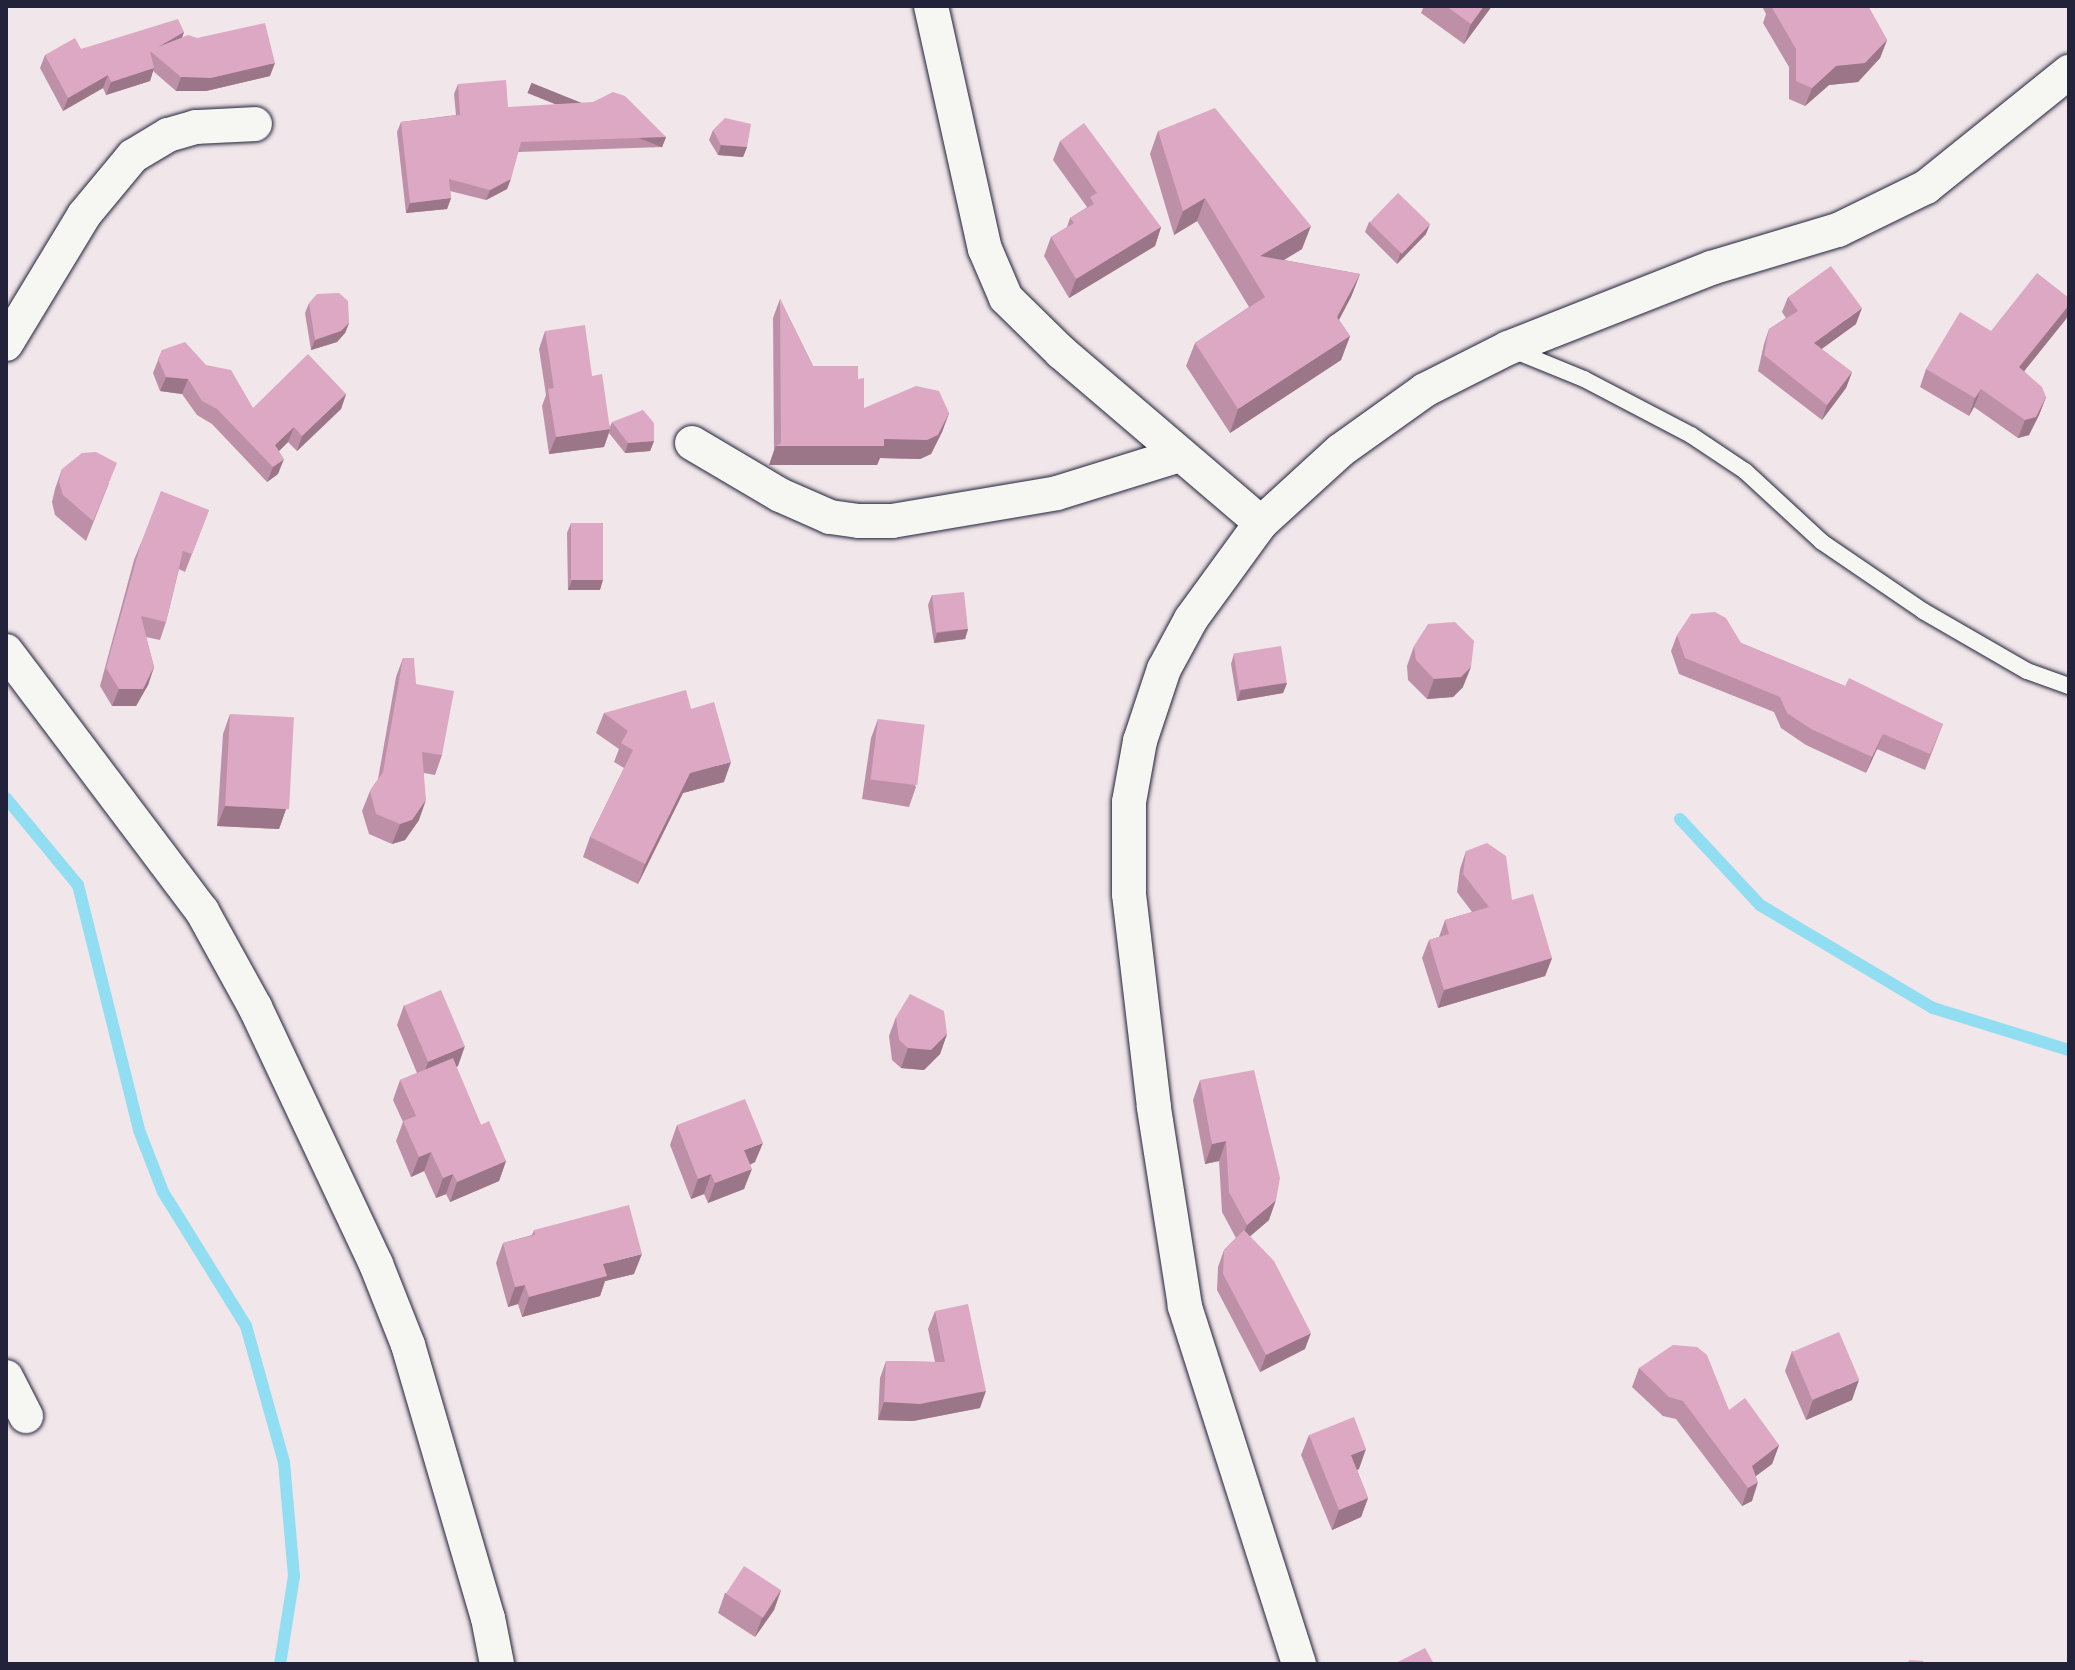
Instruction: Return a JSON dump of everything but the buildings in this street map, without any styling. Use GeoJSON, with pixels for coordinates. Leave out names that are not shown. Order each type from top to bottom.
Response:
{"type":"FeatureCollection","features":[{"type":"Feature","properties":{"kind":"street"},"geometry":{"type":"LineString","coordinates":[[931,6],[985,249],[1006,298],[1180,455],[1261,523]]}},
{"type":"Feature","properties":{"kind":"street"},"geometry":{"type":"LineString","coordinates":[[1299,1664],[1185,1306],[1160,1150],[1129,894],[1129,802],[1140,741],[1164,669],[1191,619],[1261,523],[1341,450],[1413,398],[1508,348],[1711,268],[1838,230],[1926,187],[2069,72]]}},
{"type":"Feature","properties":{"kind":"street"},"geometry":{"type":"LineString","coordinates":[[6,344],[84,215],[133,156],[168,135],[196,127],[255,124]]}},
{"type":"Feature","properties":{"kind":"street"},"geometry":{"type":"LineString","coordinates":[[692,443],[780,495],[830,517],[859,521],[892,521],[1057,493],[1180,455]]}},
{"type":"Feature","properties":{"kind":"street"},"geometry":{"type":"LineString","coordinates":[[6,651],[202,911],[255,1007],[376,1264],[408,1345],[488,1618],[497,1664]]}},
{"type":"Feature","properties":{"kind":"street"},"geometry":{"type":"LineString","coordinates":[[6,1377],[26,1416]]}},
{"type":"Feature","properties":{"kind":"lane"},"geometry":{"type":"LineString","coordinates":[[1508,348],[1584,379],[1691,435],[1745,471],[1822,542],[1923,611],[2027,671],[2069,686]]}},
{"type":"Feature","properties":{"kind":"waterway"},"geometry":{"type":"LineString","coordinates":[[6,798],[78,885],[139,1130],[163,1192],[246,1326],[284,1462],[294,1576],[280,1664]]}},
{"type":"Feature","properties":{"kind":"waterway"},"geometry":{"type":"LineString","coordinates":[[1680,819],[1760,905],[1933,1008],[2069,1050]]}}]}
